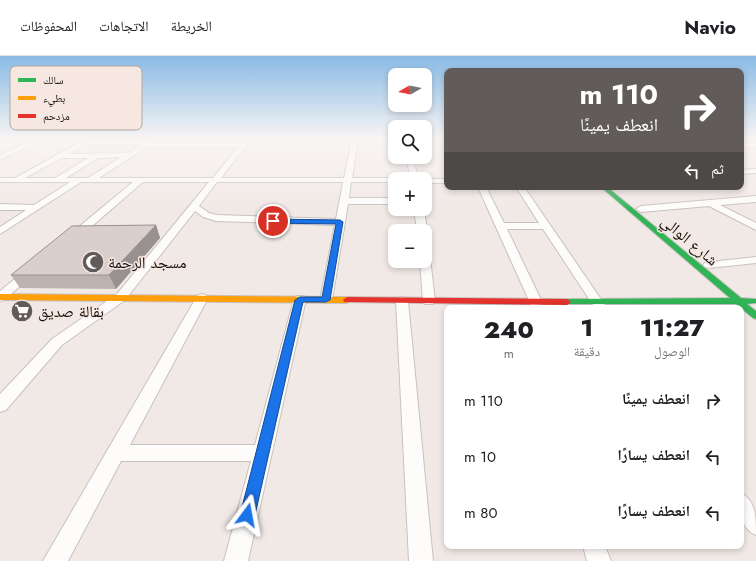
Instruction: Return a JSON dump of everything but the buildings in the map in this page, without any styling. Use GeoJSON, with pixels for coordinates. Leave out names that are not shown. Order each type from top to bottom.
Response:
{"type":"FeatureCollection","features":[{"type":"Feature","properties":{"kind":"street"},"geometry":{"type":"LineString","coordinates":[[0,188],[48,163]]}},
{"type":"Feature","properties":{"kind":"street"},"geometry":{"type":"LineString","coordinates":[[57,180],[86,163]]}},
{"type":"Feature","properties":{"kind":"street"},"geometry":{"type":"LineString","coordinates":[[91,180],[118,163]]}},
{"type":"Feature","properties":{"kind":"street"},"geometry":{"type":"LineString","coordinates":[[0,405],[57,342],[121,297],[230,163]]}},
{"type":"Feature","properties":{"kind":"street"},"geometry":{"type":"LineString","coordinates":[[326,300],[350,163]]}},
{"type":"Feature","properties":{"kind":"street"},"geometry":{"type":"LineString","coordinates":[[744,172],[756,171]]}},
{"type":"Feature","properties":{"kind":"street"},"geometry":{"type":"LineString","coordinates":[[0,180],[388,180]]}},
{"type":"Feature","properties":{"kind":"street"},"geometry":{"type":"LineString","coordinates":[[0,231],[79,180]]}},
{"type":"Feature","properties":{"kind":"street"},"geometry":{"type":"LineString","coordinates":[[65,244],[141,180]]}},
{"type":"Feature","properties":{"kind":"street"},"geometry":{"type":"LineString","coordinates":[[432,181],[444,181]]}},
{"type":"Feature","properties":{"kind":"street"},"geometry":{"type":"LineString","coordinates":[[483,190],[536,302]]}},
{"type":"Feature","properties":{"kind":"street"},"geometry":{"type":"LineString","coordinates":[[522,190],[599,305]]}},
{"type":"Feature","properties":{"kind":"street","name":"شارع الوالي"},"geometry":{"type":"LineString","coordinates":[[608,190],[744,305]]}},
{"type":"Feature","properties":{"kind":"street","name":"شارع الوالي"},"geometry":{"type":"LineString","coordinates":[[618,190],[732,283]]}},
{"type":"Feature","properties":{"kind":"street"},"geometry":{"type":"LineString","coordinates":[[641,209],[756,200]]}},
{"type":"Feature","properties":{"kind":"street"},"geometry":{"type":"LineString","coordinates":[[344,201],[388,201]]}},
{"type":"Feature","properties":{"kind":"street"},"geometry":{"type":"LineString","coordinates":[[712,204],[756,227]]}},
{"type":"Feature","properties":{"kind":"street"},"geometry":{"type":"LineString","coordinates":[[194,207],[206,215],[216,218],[340,222]]}},
{"type":"Feature","properties":{"kind":"street"},"geometry":{"type":"LineString","coordinates":[[0,208],[36,208]]}},
{"type":"Feature","properties":{"kind":"street"},"geometry":{"type":"LineString","coordinates":[[500,226],[546,226]]}},
{"type":"Feature","properties":{"kind":"street"},"geometry":{"type":"LineString","coordinates":[[158,233],[173,233]]}},
{"type":"Feature","properties":{"kind":"street"},"geometry":{"type":"LineString","coordinates":[[76,234],[91,234]]}},
{"type":"Feature","properties":{"kind":"street"},"geometry":{"type":"LineString","coordinates":[[709,265],[756,260]]}},
{"type":"Feature","properties":{"kind":"street"},"geometry":{"type":"LineString","coordinates":[[0,297],[35,268]]}},
{"type":"Feature","properties":{"kind":"street"},"geometry":{"type":"LineString","coordinates":[[426,268],[429,301]]}},
{"type":"Feature","properties":{"kind":"street"},"geometry":{"type":"LineString","coordinates":[[743,292],[755,302]]}},
{"type":"Feature","properties":{"kind":"street"},"geometry":{"type":"LineString","coordinates":[[0,297],[429,301],[508,305],[536,302],[599,305],[739,301],[755,302]]}},
{"type":"Feature","properties":{"kind":"street"},"geometry":{"type":"LineString","coordinates":[[55,561],[202,298]]}},
{"type":"Feature","properties":{"kind":"street"},"geometry":{"type":"LineString","coordinates":[[236,561],[300,300]]}},
{"type":"Feature","properties":{"kind":"street"},"geometry":{"type":"LineString","coordinates":[[402,301],[421,561]]}},
{"type":"Feature","properties":{"kind":"street","name":"شارع الوالي"},"geometry":{"type":"LineString","coordinates":[[744,305],[756,316]]}},
{"type":"Feature","properties":{"kind":"street"},"geometry":{"type":"LineString","coordinates":[[116,453],[262,453]]}},
{"type":"Feature","properties":{"kind":"street"},"geometry":{"type":"LineString","coordinates":[[744,507],[756,524]]}},
{"type":"Feature","properties":{"kind":"street"},"geometry":{"type":"LineString","coordinates":[[595,549],[599,561]]}},
{"type":"Feature","properties":{"kind":"traffic: fast"},"geometry":{"type":"LineString","coordinates":[[608,190],[743,305]]}},
{"type":"Feature","properties":{"kind":"traffic: fast"},"geometry":{"type":"LineString","coordinates":[[567,302],[754,301]]}},
{"type":"Feature","properties":{"kind":"traffic: fast"},"geometry":{"type":"LineString","coordinates":[[744,306],[756,316]]}},
{"type":"Feature","properties":{"kind":"traffic: slow"},"geometry":{"type":"LineString","coordinates":[[0,297],[347,300]]}},
{"type":"Feature","properties":{"kind":"traffic: jam"},"geometry":{"type":"LineString","coordinates":[[347,300],[567,302]]}},
{"type":"Feature","properties":{"kind":"place","name":"مسجد الرحمة"},"geometry":{"type":"Point","coordinates":[93,262]}},
{"type":"Feature","properties":{"kind":"place","name":"بقالة صديق"},"geometry":{"type":"Point","coordinates":[22,311]}},
{"type":"Feature","properties":{"kind":"route"},"geometry":{"type":"LineString","coordinates":[[247,515],[300,300],[326,300],[340,222],[273,221]]}}]}
